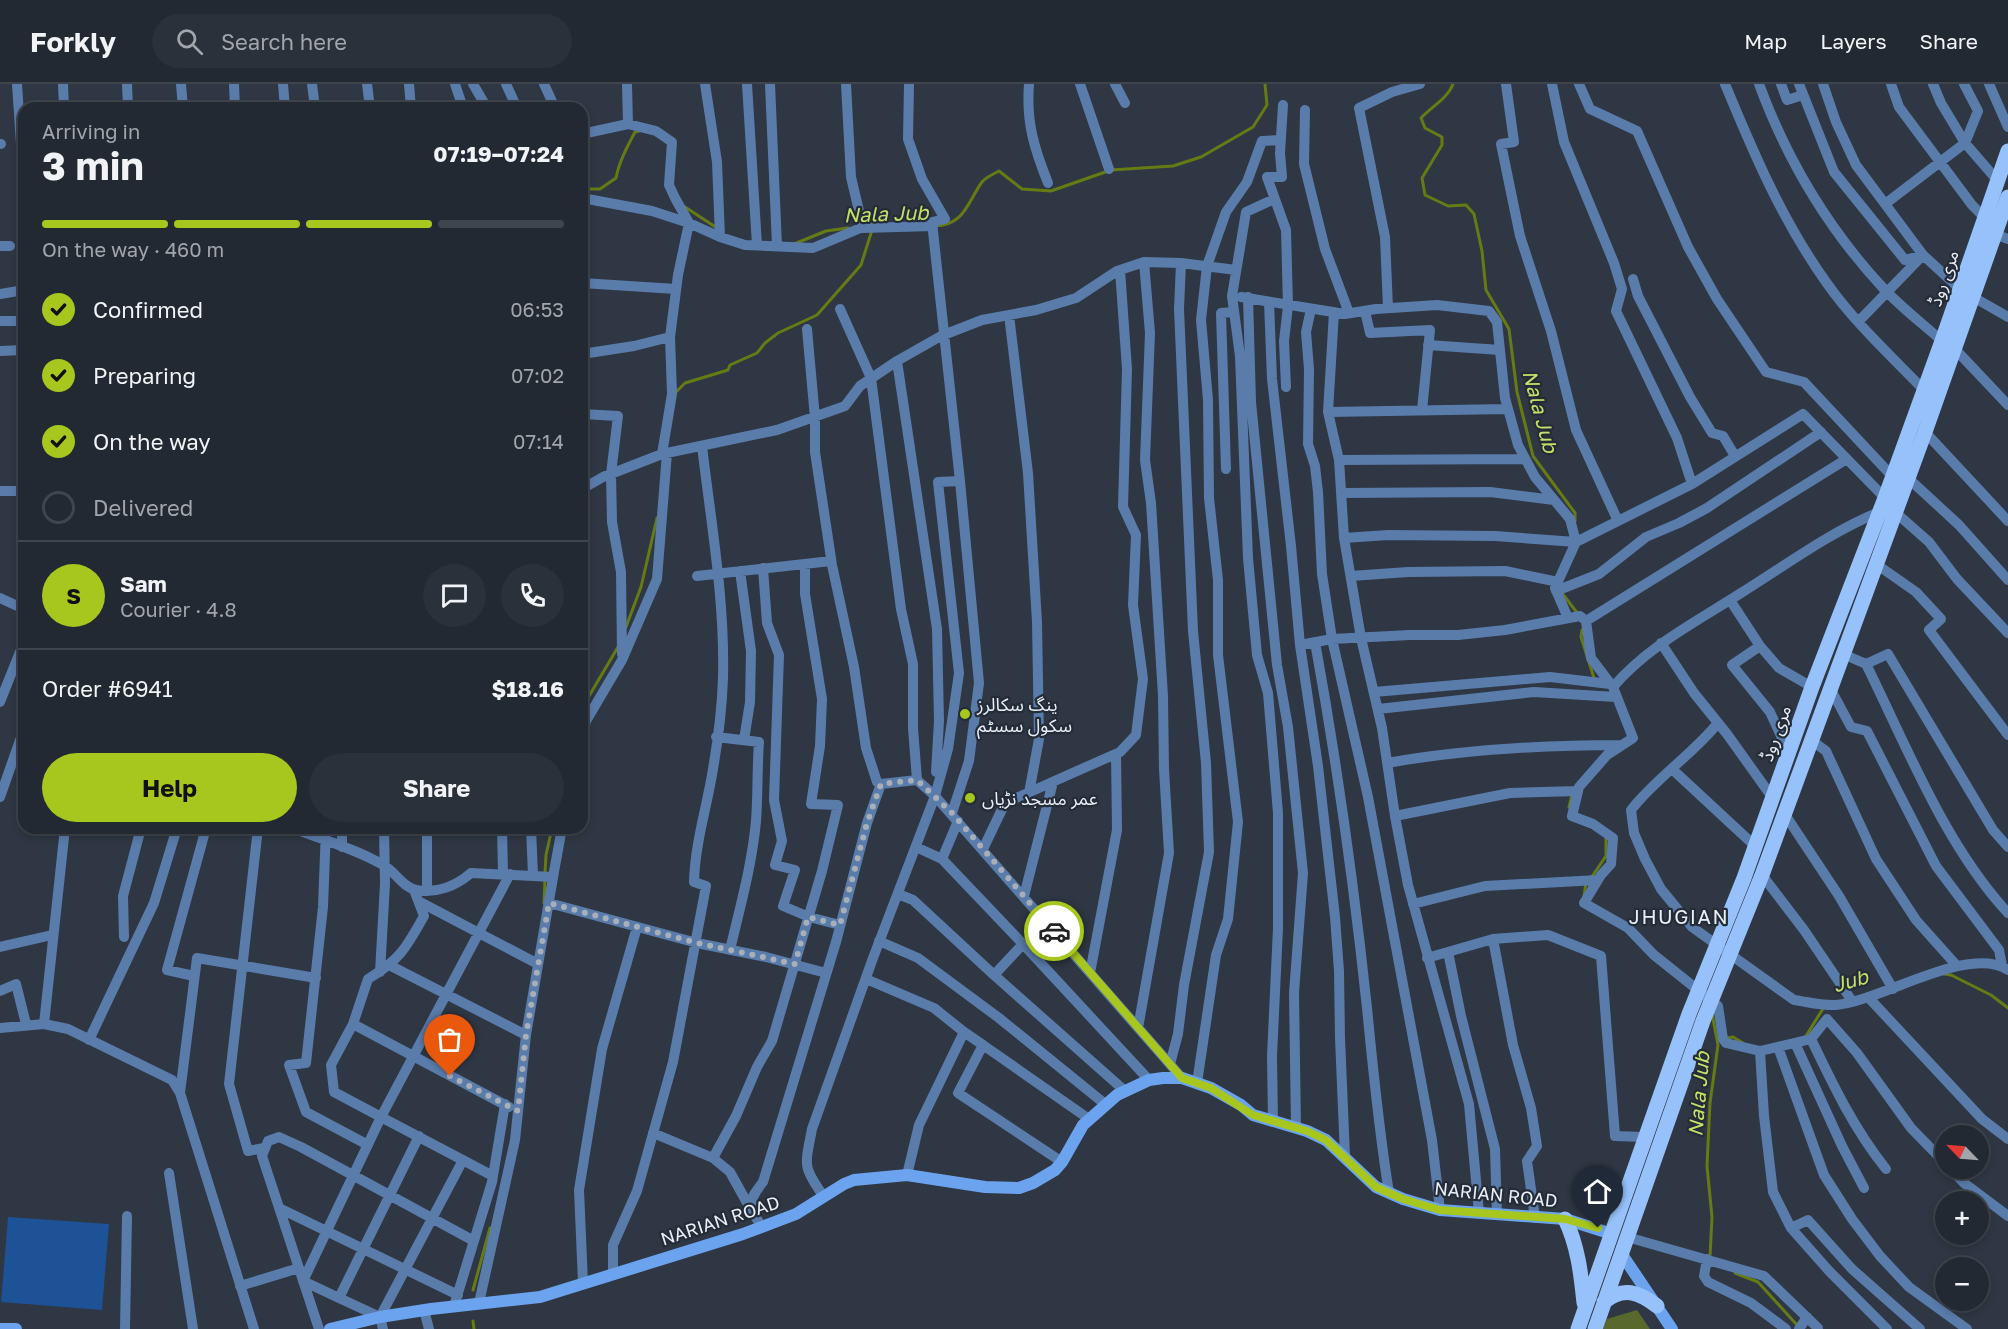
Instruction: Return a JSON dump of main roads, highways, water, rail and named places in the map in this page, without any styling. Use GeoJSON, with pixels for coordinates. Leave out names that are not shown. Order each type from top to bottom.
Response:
{"type":"FeatureCollection","features":[{"type":"Feature","properties":{"kind":"main road","name":"مری روڈ"},"geometry":{"type":"LineString","coordinates":[[1595,1329],[1703,1021],[1762,876],[1925,432],[1949,345],[1959,288],[2008,151]]}},
{"type":"Feature","properties":{"kind":"main road","name":"مری روڈ"},"geometry":{"type":"LineString","coordinates":[[1578,1329],[1689,1014],[1755,846],[1812,687],[1924,390],[1949,345],[2002,236],[2008,197]]}},
{"type":"Feature","properties":{"kind":"main road"},"geometry":{"type":"LineString","coordinates":[[1822,662],[1841,661]]}},
{"type":"Feature","properties":{"kind":"main road","name":"NARIAN ROAD"},"geometry":{"type":"LineString","coordinates":[[330,1329],[381,1323],[456,1301],[479,1303],[540,1297],[762,1227],[796,1214],[854,1180],[907,1175],[985,1187],[1019,1188],[1033,1183],[1062,1162],[1083,1125],[1105,1104],[1125,1091],[1149,1080],[1182,1078],[1211,1088],[1253,1115],[1326,1140],[1376,1187],[1440,1210],[1565,1219],[1612,1234]]}},
{"type":"Feature","properties":{"kind":"main road"},"geometry":{"type":"LineString","coordinates":[[1642,1143],[1657,1154]]}},
{"type":"Feature","properties":{"kind":"main road"},"geometry":{"type":"LineString","coordinates":[[1565,1219],[1574,1236],[1585,1309]]}},
{"type":"Feature","properties":{"kind":"main road"},"geometry":{"type":"LineString","coordinates":[[1622,1253],[1672,1329]]}},
{"type":"Feature","properties":{"kind":"main road"},"geometry":{"type":"LineString","coordinates":[[1604,1302],[1613,1295],[1631,1291],[1640,1293],[1658,1306]]}},
{"type":"Feature","properties":{"kind":"main road"},"geometry":{"type":"LineString","coordinates":[[0,1329],[16,1329]]}},
{"type":"Feature","properties":{"kind":"waterway","name":"Nala Jub"},"geometry":{"type":"LineString","coordinates":[[935,226],[945,225],[959,217],[982,182],[999,171],[1022,189],[1051,191],[1111,170],[1173,166],[1201,157],[1253,127],[1267,105],[1265,84]]}},
{"type":"Feature","properties":{"kind":"waterway","name":"Nala Jub"},"geometry":{"type":"LineString","coordinates":[[1453,84],[1443,98],[1421,118],[1425,128],[1442,137],[1442,145],[1422,178],[1425,195],[1448,206],[1466,205],[1474,214],[1482,251],[1486,290],[1509,329],[1517,392],[1533,456],[1575,513],[1575,521]]}},
{"type":"Feature","properties":{"kind":"waterway","name":"Nala Jub"},"geometry":{"type":"LineString","coordinates":[[588,189],[600,189],[616,178],[626,149],[635,132],[639,131]]}},
{"type":"Feature","properties":{"kind":"waterway","name":"Nala Jub"},"geometry":{"type":"LineString","coordinates":[[685,207],[717,228]]}},
{"type":"Feature","properties":{"kind":"waterway","name":"Nala Jub"},"geometry":{"type":"LineString","coordinates":[[794,244],[826,231],[848,228]]}},
{"type":"Feature","properties":{"kind":"waterway"},"geometry":{"type":"LineString","coordinates":[[676,392],[685,383],[728,370],[730,365],[757,353],[778,333],[817,315],[861,265],[872,230]]}},
{"type":"Feature","properties":{"kind":"waterway"},"geometry":{"type":"LineString","coordinates":[[626,627],[641,587],[657,518]]}},
{"type":"Feature","properties":{"kind":"waterway","name":"Nala Jub"},"geometry":{"type":"LineString","coordinates":[[1562,593],[1578,614]]}},
{"type":"Feature","properties":{"kind":"waterway","name":"Nala Jub"},"geometry":{"type":"LineString","coordinates":[[1582,630],[1581,637],[1594,678]]}},
{"type":"Feature","properties":{"kind":"waterway"},"geometry":{"type":"LineString","coordinates":[[588,698],[618,647]]}},
{"type":"Feature","properties":{"kind":"waterway","name":"Nala Jub"},"geometry":{"type":"LineString","coordinates":[[1569,807],[1572,794]]}},
{"type":"Feature","properties":{"kind":"waterway"},"geometry":{"type":"LineString","coordinates":[[545,873],[551,834]]}},
{"type":"Feature","properties":{"kind":"waterway","name":"Nala Jub"},"geometry":{"type":"LineString","coordinates":[[1591,878],[1606,856],[1606,838]]}},
{"type":"Feature","properties":{"kind":"waterway"},"geometry":{"type":"LineString","coordinates":[[544,903],[545,879]]}},
{"type":"Feature","properties":{"kind":"waterway","name":"Nala Jub"},"geometry":{"type":"LineString","coordinates":[[1584,896],[1586,883]]}},
{"type":"Feature","properties":{"kind":"waterway","name":"Jub"},"geometry":{"type":"LineString","coordinates":[[1944,974],[1951,975],[1991,995],[2008,1008]]}},
{"type":"Feature","properties":{"kind":"waterway","name":"Jub"},"geometry":{"type":"LineString","coordinates":[[1806,1036],[1824,1007]]}},
{"type":"Feature","properties":{"kind":"waterway","name":"Nala Jub"},"geometry":{"type":"LineString","coordinates":[[1710,1257],[1712,1217],[1707,1166],[1710,1103],[1718,1045],[1712,1014]]}},
{"type":"Feature","properties":{"kind":"waterway","name":"Jub"},"geometry":{"type":"LineString","coordinates":[[1727,1038],[1733,1037],[1743,1043]]}},
{"type":"Feature","properties":{"kind":"waterway"},"geometry":{"type":"LineString","coordinates":[[473,1290],[490,1228]]}},
{"type":"Feature","properties":{"kind":"waterway","name":"Nala Jub"},"geometry":{"type":"LineString","coordinates":[[1735,1273],[1758,1282],[1797,1325]]}},
{"type":"Feature","properties":{"kind":"waterway"},"geometry":{"type":"LineString","coordinates":[[473,1321],[474,1329]]}},
{"type":"Feature","properties":{"kind":"place","name":"ینگ سکالرز سکول سسٹم"},"geometry":{"type":"Point","coordinates":[965,714]}},
{"type":"Feature","properties":{"kind":"place","name":"عمر مسجد نڑیاں"},"geometry":{"type":"Point","coordinates":[970,798]}},
{"type":"Feature","properties":{"kind":"district","name":"JHUGIAN"},"geometry":{"type":"Point","coordinates":[1679,916]}}]}
